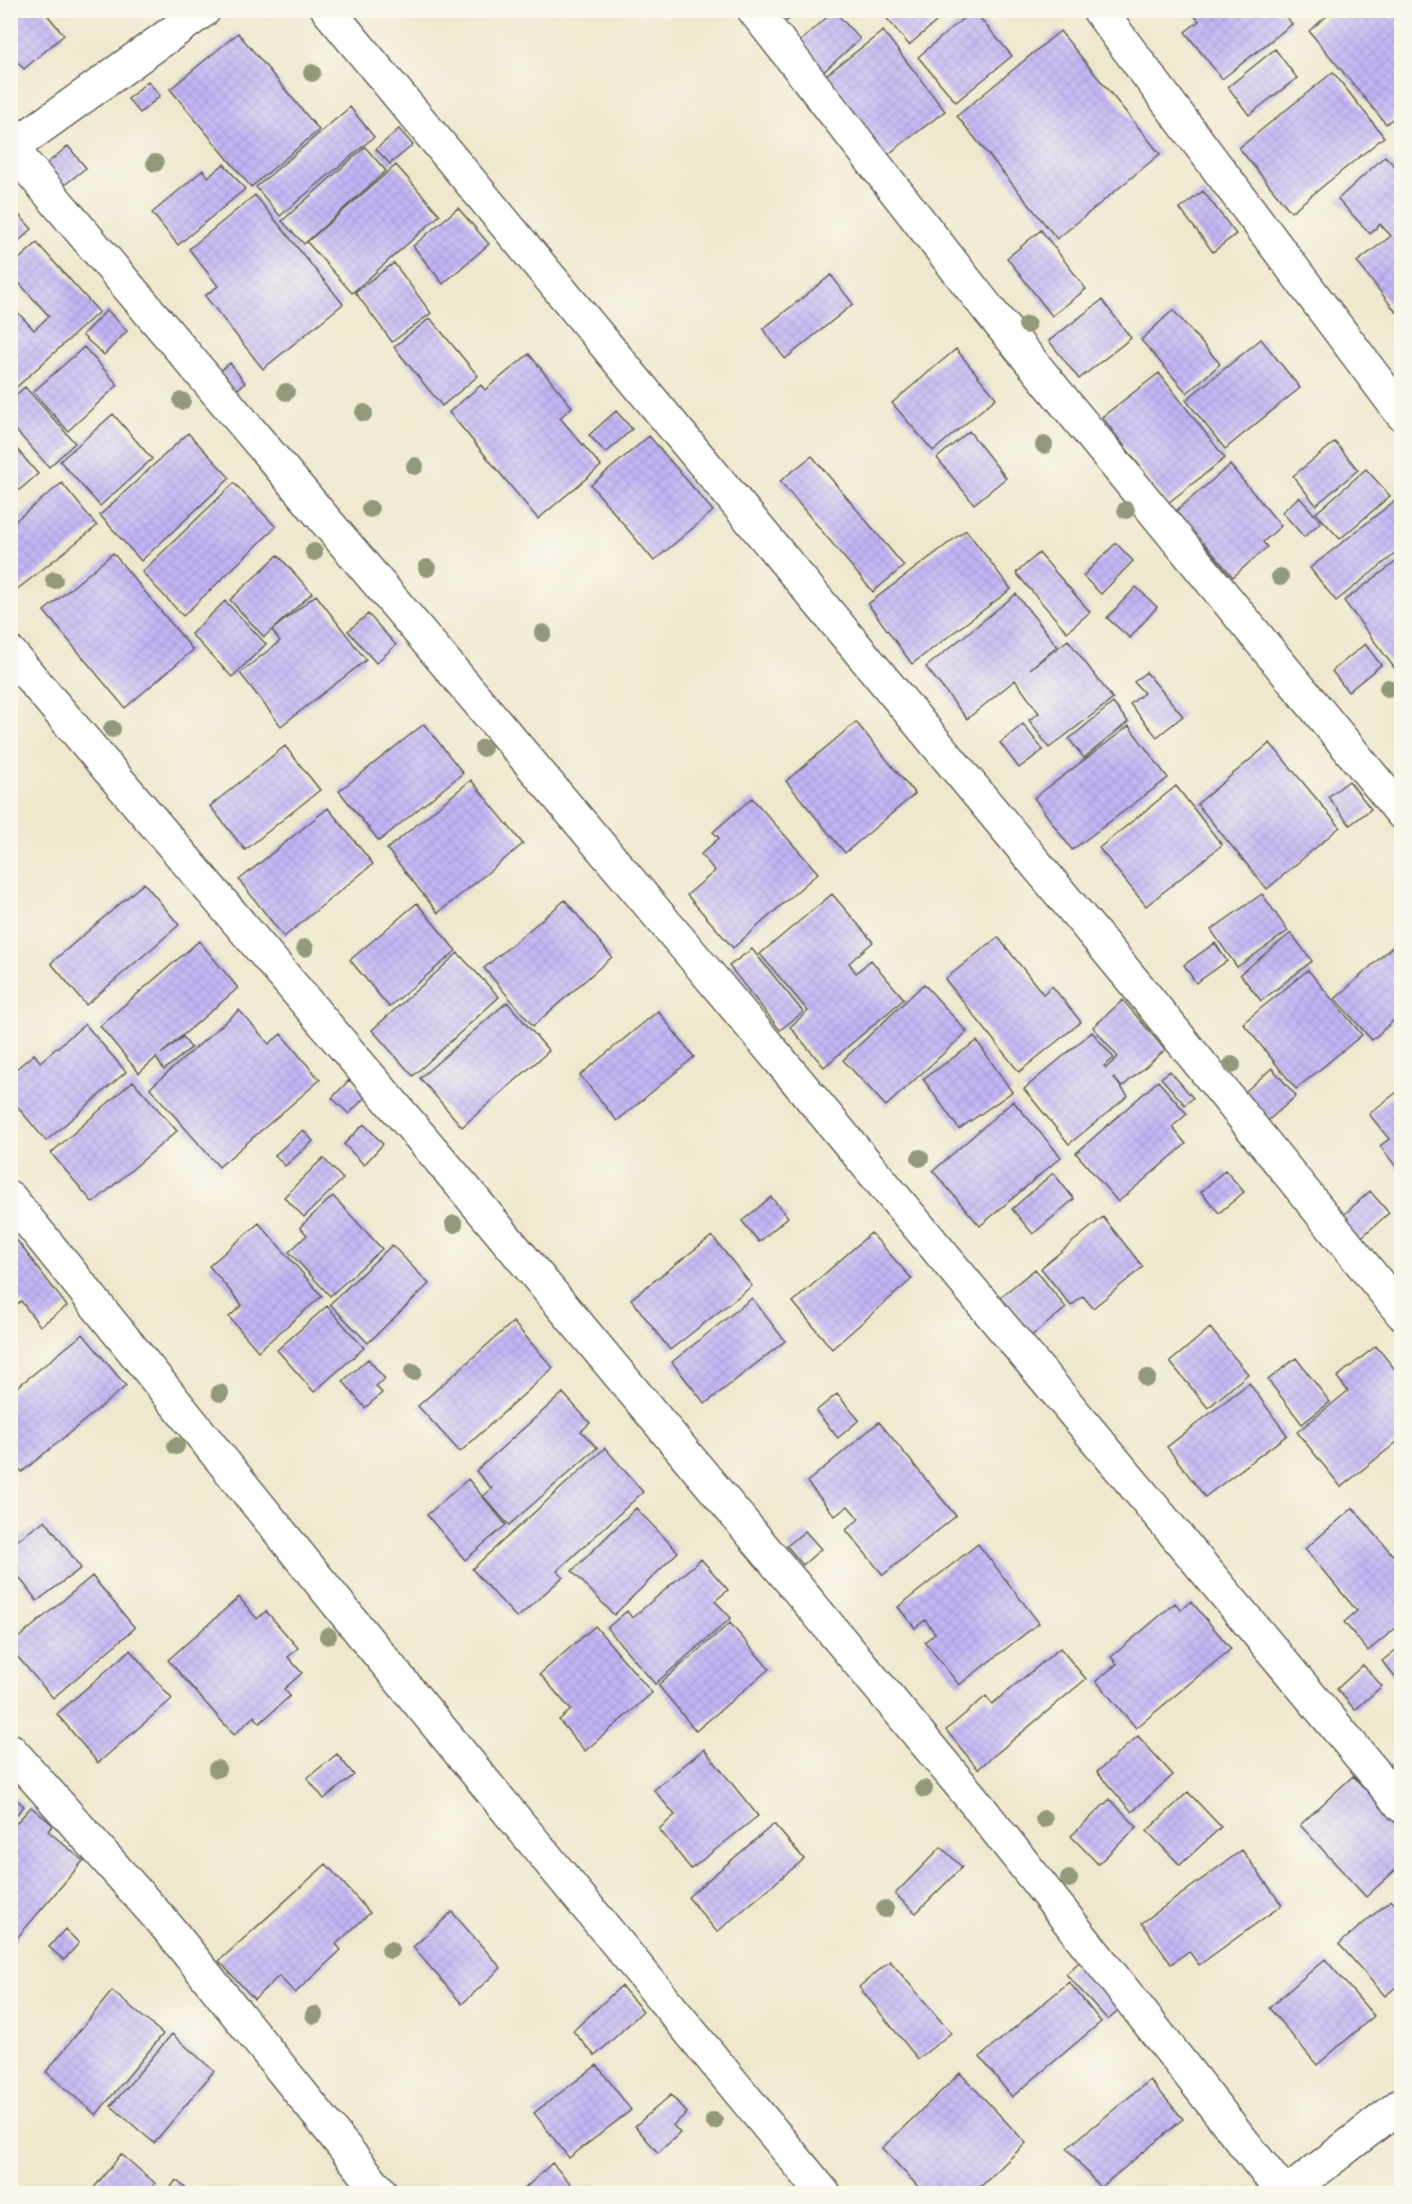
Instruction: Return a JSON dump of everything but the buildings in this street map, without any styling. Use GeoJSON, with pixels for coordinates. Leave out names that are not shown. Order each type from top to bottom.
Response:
{"type":"FeatureCollection","features":[{"type":"Feature","properties":{"kind":"street"},"geometry":{"type":"LineString","coordinates":[[204,10],[11,149],[693,956],[1401,1806]]}},
{"type":"Feature","properties":{"kind":"street"},"geometry":{"type":"LineString","coordinates":[[328,10],[1143,993],[1401,1313]]}},
{"type":"Feature","properties":{"kind":"street"},"geometry":{"type":"LineString","coordinates":[[754,10],[988,309],[1401,813]]}},
{"type":"Feature","properties":{"kind":"street"},"geometry":{"type":"LineString","coordinates":[[1099,10],[1401,414]]}},
{"type":"Feature","properties":{"kind":"street"},"geometry":{"type":"LineString","coordinates":[[10,653],[456,1179],[963,1787],[1285,2193],[1401,2104]]}},
{"type":"Feature","properties":{"kind":"street"},"geometry":{"type":"LineString","coordinates":[[10,1198],[361,1631],[824,2193]]}},
{"type":"Feature","properties":{"kind":"street"},"geometry":{"type":"LineString","coordinates":[[10,1750],[168,1928],[382,2193]]}}]}
